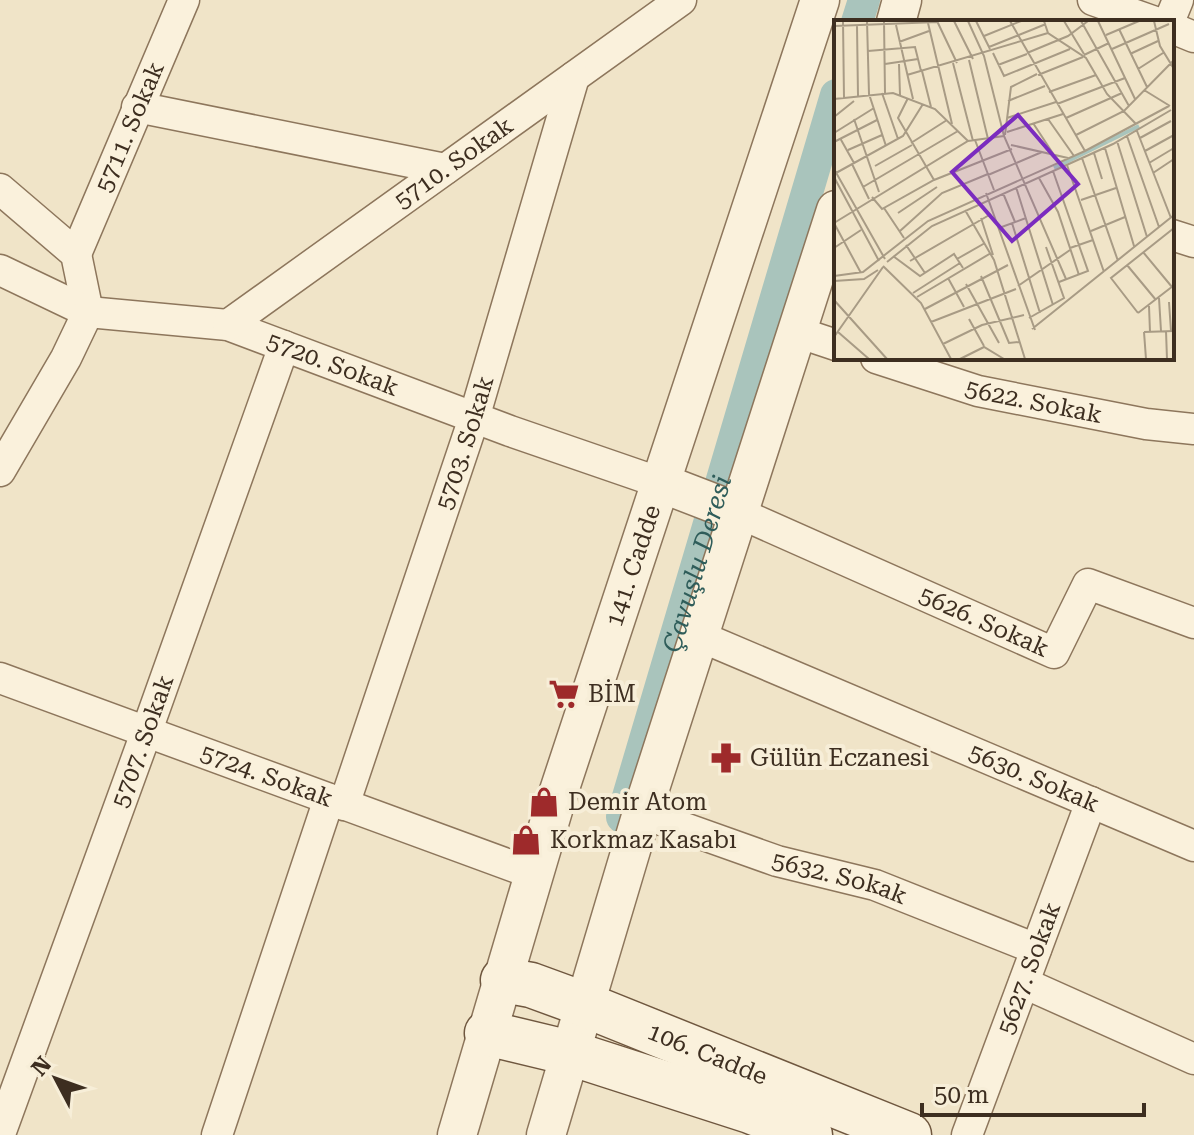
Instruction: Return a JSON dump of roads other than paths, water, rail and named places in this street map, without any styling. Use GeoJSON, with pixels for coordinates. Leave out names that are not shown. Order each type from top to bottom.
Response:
{"type":"FeatureCollection","features":[{"type":"Feature","properties":{"kind":"main road","name":"106. Cadde"},"geometry":{"type":"LineString","coordinates":[[517,982],[584,1005],[909,1135]]}},
{"type":"Feature","properties":{"kind":"main road","name":"106. Cadde"},"geometry":{"type":"LineString","coordinates":[[499,1036],[570,1053],[746,1123],[810,1135]]}},
{"type":"Feature","properties":{"kind":"street","name":"5711. Sokak"},"geometry":{"type":"LineString","coordinates":[[76,254],[184,0]]}},
{"type":"Feature","properties":{"kind":"street","name":"5710. Sokak"},"geometry":{"type":"LineString","coordinates":[[228,325],[681,0]]}},
{"type":"Feature","properties":{"kind":"street","name":"141. Cadde"},"geometry":{"type":"LineString","coordinates":[[457,1135],[499,1036],[517,982],[534,874],[820,0]]}},
{"type":"Feature","properties":{"kind":"street"},"geometry":{"type":"LineString","coordinates":[[897,20],[902,0]]}},
{"type":"Feature","properties":{"kind":"street"},"geometry":{"type":"LineString","coordinates":[[1093,0],[1149,20]]}},
{"type":"Feature","properties":{"kind":"street"},"geometry":{"type":"LineString","coordinates":[[1170,20],[1178,0]]}},
{"type":"Feature","properties":{"kind":"street"},"geometry":{"type":"LineString","coordinates":[[1174,29],[1194,37]]}},
{"type":"Feature","properties":{"kind":"street","name":"5703. Sokak"},"geometry":{"type":"LineString","coordinates":[[217,1135],[474,418],[574,77]]}},
{"type":"Feature","properties":{"kind":"street"},"geometry":{"type":"LineString","coordinates":[[137,107],[445,169]]}},
{"type":"Feature","properties":{"kind":"street"},"geometry":{"type":"LineString","coordinates":[[0,189],[76,254],[88,312],[66,358],[0,471]]}},
{"type":"Feature","properties":{"kind":"street"},"geometry":{"type":"LineString","coordinates":[[546,1135],[642,813],[834,216]]}},
{"type":"Feature","properties":{"kind":"street"},"geometry":{"type":"LineString","coordinates":[[1174,236],[1194,242]]}},
{"type":"Feature","properties":{"kind":"street","name":"5720. Sokak"},"geometry":{"type":"LineString","coordinates":[[0,270],[88,312],[228,325],[474,418],[662,483]]}},
{"type":"Feature","properties":{"kind":"street"},"geometry":{"type":"LineString","coordinates":[[797,332],[834,344]]}},
{"type":"Feature","properties":{"kind":"street","name":"5707. Sokak"},"geometry":{"type":"LineString","coordinates":[[0,1134],[284,346]]}},
{"type":"Feature","properties":{"kind":"street","name":"5622. Sokak"},"geometry":{"type":"LineString","coordinates":[[882,360],[978,391],[1146,424],[1194,429]]}},
{"type":"Feature","properties":{"kind":"street"},"geometry":{"type":"LineString","coordinates":[[662,483],[738,512]]}},
{"type":"Feature","properties":{"kind":"street","name":"5626. Sokak"},"geometry":{"type":"LineString","coordinates":[[738,512],[1054,653],[1088,584],[1194,623]]}},
{"type":"Feature","properties":{"kind":"street","name":"5630. Sokak"},"geometry":{"type":"LineString","coordinates":[[699,636],[1194,846]]}},
{"type":"Feature","properties":{"kind":"street","name":"5724. Sokak"},"geometry":{"type":"LineString","coordinates":[[0,678],[534,874]]}},
{"type":"Feature","properties":{"kind":"street","name":"5627. Sokak"},"geometry":{"type":"LineString","coordinates":[[967,1135],[1091,802]]}},
{"type":"Feature","properties":{"kind":"street","name":"5632. Sokak"},"geometry":{"type":"LineString","coordinates":[[642,813],[777,861],[875,885],[1036,949]]}},
{"type":"Feature","properties":{"kind":"street"},"geometry":{"type":"LineString","coordinates":[[1024,983],[1194,1059]]}},
{"type":"Feature","properties":{"kind":"waterway","name":"Çavuşlu Deresi"},"geometry":{"type":"LineString","coordinates":[[858,20],[864,0]]}},
{"type":"Feature","properties":{"kind":"waterway","name":"Çavuşlu Deresi"},"geometry":{"type":"LineString","coordinates":[[622,817],[834,102]]}},
{"type":"Feature","properties":{"kind":"place","name":"BİM"},"geometry":{"type":"Point","coordinates":[564,694]}},
{"type":"Feature","properties":{"kind":"place","name":"Gülün Eczanesi"},"geometry":{"type":"Point","coordinates":[726,758]}},
{"type":"Feature","properties":{"kind":"place","name":"Demir Atom"},"geometry":{"type":"Point","coordinates":[544,802]}},
{"type":"Feature","properties":{"kind":"place","name":"Korkmaz Kasabı"},"geometry":{"type":"Point","coordinates":[526,840]}}]}
